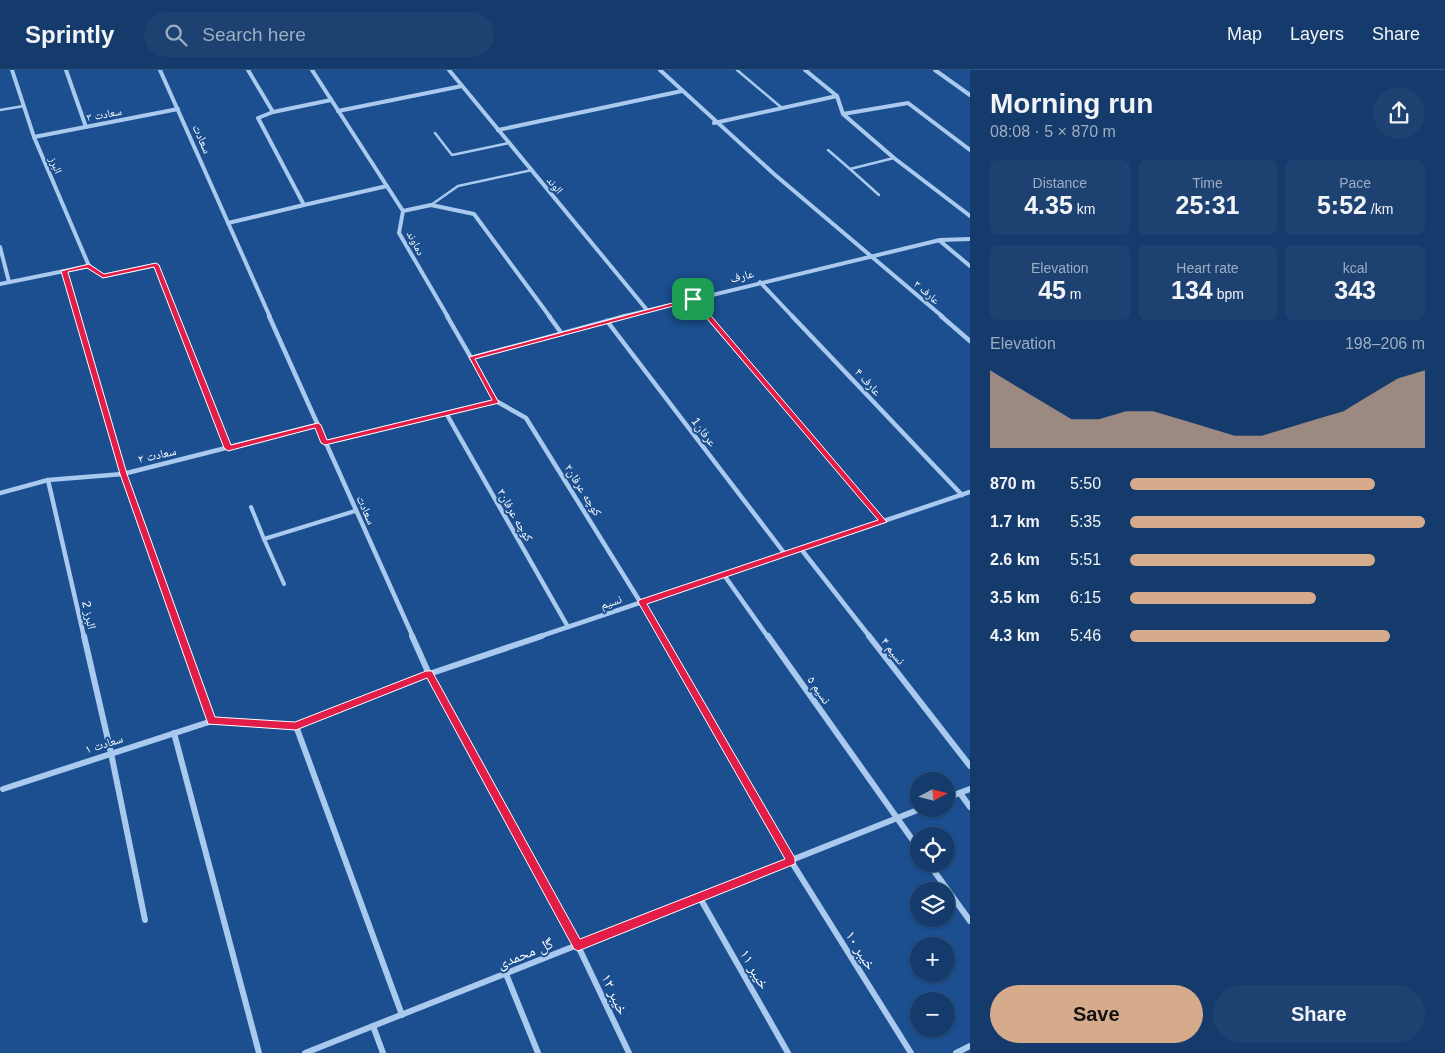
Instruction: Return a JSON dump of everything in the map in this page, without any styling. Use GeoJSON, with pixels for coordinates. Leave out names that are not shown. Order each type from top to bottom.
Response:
{"type":"FeatureCollection","features":[{"type":"Feature","properties":{"kind":"street","name":"البرز"},"geometry":{"type":"LineString","coordinates":[[12,70],[34,137],[89,266]]}},
{"type":"Feature","properties":{"kind":"street"},"geometry":{"type":"LineString","coordinates":[[66,70],[86,127]]}},
{"type":"Feature","properties":{"kind":"street","name":"سعادت"},"geometry":{"type":"LineString","coordinates":[[160,70],[429,674],[578,946]]}},
{"type":"Feature","properties":{"kind":"street"},"geometry":{"type":"LineString","coordinates":[[248,70],[273,112]]}},
{"type":"Feature","properties":{"kind":"street"},"geometry":{"type":"LineString","coordinates":[[312,70],[403,211],[431,205],[474,214],[562,334]]}},
{"type":"Feature","properties":{"kind":"street","name":"الوند"},"geometry":{"type":"LineString","coordinates":[[449,70],[647,310]]}},
{"type":"Feature","properties":{"kind":"street"},"geometry":{"type":"LineString","coordinates":[[660,70],[714,123],[873,256]]}},
{"type":"Feature","properties":{"kind":"street"},"geometry":{"type":"LineString","coordinates":[[805,70],[837,96],[842,114],[894,158],[970,216]]}},
{"type":"Feature","properties":{"kind":"street"},"geometry":{"type":"LineString","coordinates":[[935,70],[970,95]]}},
{"type":"Feature","properties":{"kind":"street"},"geometry":{"type":"LineString","coordinates":[[338,111],[462,86]]}},
{"type":"Feature","properties":{"kind":"street"},"geometry":{"type":"LineString","coordinates":[[498,130],[682,91]]}},
{"type":"Feature","properties":{"kind":"street"},"geometry":{"type":"LineString","coordinates":[[714,123],[837,96]]}},
{"type":"Feature","properties":{"kind":"street"},"geometry":{"type":"LineString","coordinates":[[304,205],[258,118],[273,112],[331,100]]}},
{"type":"Feature","properties":{"kind":"street"},"geometry":{"type":"LineString","coordinates":[[842,114],[908,103],[970,150]]}},
{"type":"Feature","properties":{"kind":"street","name":"سعادت ۳"},"geometry":{"type":"LineString","coordinates":[[34,137],[178,109]]}},
{"type":"Feature","properties":{"kind":"street"},"geometry":{"type":"LineString","coordinates":[[228,223],[387,186]]}},
{"type":"Feature","properties":{"kind":"street","name":"دماوند"},"geometry":{"type":"LineString","coordinates":[[403,211],[399,233],[496,401]]}},
{"type":"Feature","properties":{"kind":"street","name":"عارف"},"geometry":{"type":"LineString","coordinates":[[471,358],[647,310],[760,282],[940,240],[970,239]]}},
{"type":"Feature","properties":{"kind":"street"},"geometry":{"type":"LineString","coordinates":[[940,240],[970,266]]}},
{"type":"Feature","properties":{"kind":"street"},"geometry":{"type":"LineString","coordinates":[[0,247],[9,282]]}},
{"type":"Feature","properties":{"kind":"street","name":"عارف ۳"},"geometry":{"type":"LineString","coordinates":[[873,256],[970,341]]}},
{"type":"Feature","properties":{"kind":"street"},"geometry":{"type":"LineString","coordinates":[[0,284],[89,266],[103,276],[156,265],[228,448]]}},
{"type":"Feature","properties":{"kind":"street"},"geometry":{"type":"LineString","coordinates":[[64,271],[123,474],[212,721],[296,726],[402,1015]]}},
{"type":"Feature","properties":{"kind":"street","name":"عارف ۴"},"geometry":{"type":"LineString","coordinates":[[760,282],[962,495]]}},
{"type":"Feature","properties":{"kind":"street"},"geometry":{"type":"LineString","coordinates":[[693,299],[883,522]]}},
{"type":"Feature","properties":{"kind":"street","name":"عرفان1"},"geometry":{"type":"LineString","coordinates":[[607,321],[785,554]]}},
{"type":"Feature","properties":{"kind":"street"},"geometry":{"type":"LineString","coordinates":[[325,443],[496,401]]}},
{"type":"Feature","properties":{"kind":"street","name":"کوچه عرفان۲"},"geometry":{"type":"LineString","coordinates":[[496,401],[526,418],[642,602],[791,861]]}},
{"type":"Feature","properties":{"kind":"street","name":"کوچه عرفان۳"},"geometry":{"type":"LineString","coordinates":[[446,413],[568,627]]}},
{"type":"Feature","properties":{"kind":"street","name":"سعادت ۲"},"geometry":{"type":"LineString","coordinates":[[0,493],[48,480],[123,474],[318,425]]}},
{"type":"Feature","properties":{"kind":"street","name":"البرز 2"},"geometry":{"type":"LineString","coordinates":[[48,480],[111,754],[145,920]]}},
{"type":"Feature","properties":{"kind":"street","name":"نسیم"},"geometry":{"type":"LineString","coordinates":[[296,726],[429,674],[970,492]]}},
{"type":"Feature","properties":{"kind":"street","name":"نسیم ۴"},"geometry":{"type":"LineString","coordinates":[[801,549],[970,766]]}},
{"type":"Feature","properties":{"kind":"street","name":"نسیم ۵"},"geometry":{"type":"LineString","coordinates":[[724,575],[910,836]]}},
{"type":"Feature","properties":{"kind":"street","name":"سعادت ۱"},"geometry":{"type":"LineString","coordinates":[[2,789],[212,721]]}},
{"type":"Feature","properties":{"kind":"street"},"geometry":{"type":"LineString","coordinates":[[174,733],[259,1053]]}},
{"type":"Feature","properties":{"kind":"street"},"geometry":{"type":"LineString","coordinates":[[955,795],[970,789]]}},
{"type":"Feature","properties":{"kind":"street"},"geometry":{"type":"LineString","coordinates":[[960,793],[970,807]]}},
{"type":"Feature","properties":{"kind":"street","name":"گل محمدی"},"geometry":{"type":"LineString","coordinates":[[305,1053],[700,898],[910,813]]}},
{"type":"Feature","properties":{"kind":"street","name":"خیبر ۱۰"},"geometry":{"type":"LineString","coordinates":[[791,861],[911,1053]]}},
{"type":"Feature","properties":{"kind":"street"},"geometry":{"type":"LineString","coordinates":[[935,872],[970,921]]}},
{"type":"Feature","properties":{"kind":"street","name":"خیبر ۱۱"},"geometry":{"type":"LineString","coordinates":[[700,898],[788,1053]]}},
{"type":"Feature","properties":{"kind":"street","name":"خیبر ۱۲"},"geometry":{"type":"LineString","coordinates":[[578,946],[629,1053]]}},
{"type":"Feature","properties":{"kind":"street"},"geometry":{"type":"LineString","coordinates":[[506,974],[538,1053]]}},
{"type":"Feature","properties":{"kind":"street"},"geometry":{"type":"LineString","coordinates":[[373,1026],[383,1053]]}},
{"type":"Feature","properties":{"kind":"street"},"geometry":{"type":"LineString","coordinates":[[956,1053],[970,1046]]}},
{"type":"Feature","properties":{"kind":"lane"},"geometry":{"type":"LineString","coordinates":[[737,70],[782,108]]}},
{"type":"Feature","properties":{"kind":"lane"},"geometry":{"type":"LineString","coordinates":[[0,110],[24,106]]}},
{"type":"Feature","properties":{"kind":"lane"},"geometry":{"type":"LineString","coordinates":[[436,133],[452,155],[509,143]]}},
{"type":"Feature","properties":{"kind":"lane"},"geometry":{"type":"LineString","coordinates":[[828,150],[880,195]]}},
{"type":"Feature","properties":{"kind":"lane"},"geometry":{"type":"LineString","coordinates":[[850,169],[894,158]]}},
{"type":"Feature","properties":{"kind":"lane"},"geometry":{"type":"LineString","coordinates":[[431,205],[458,186],[532,170]]}},
{"type":"Feature","properties":{"kind":"lane"},"geometry":{"type":"LineString","coordinates":[[251,507],[284,584]]}},
{"type":"Feature","properties":{"kind":"lane"},"geometry":{"type":"LineString","coordinates":[[264,539],[356,511]]}},
{"type":"Feature","properties":{"kind":"route"},"geometry":{"type":"LineString","coordinates":[[156,265],[228,448],[318,425],[325,443],[496,401],[471,358],[693,299],[883,522],[642,602],[791,861],[578,946],[429,674],[296,726],[212,721],[123,474],[64,271],[89,266],[103,276],[156,265]]}}]}
